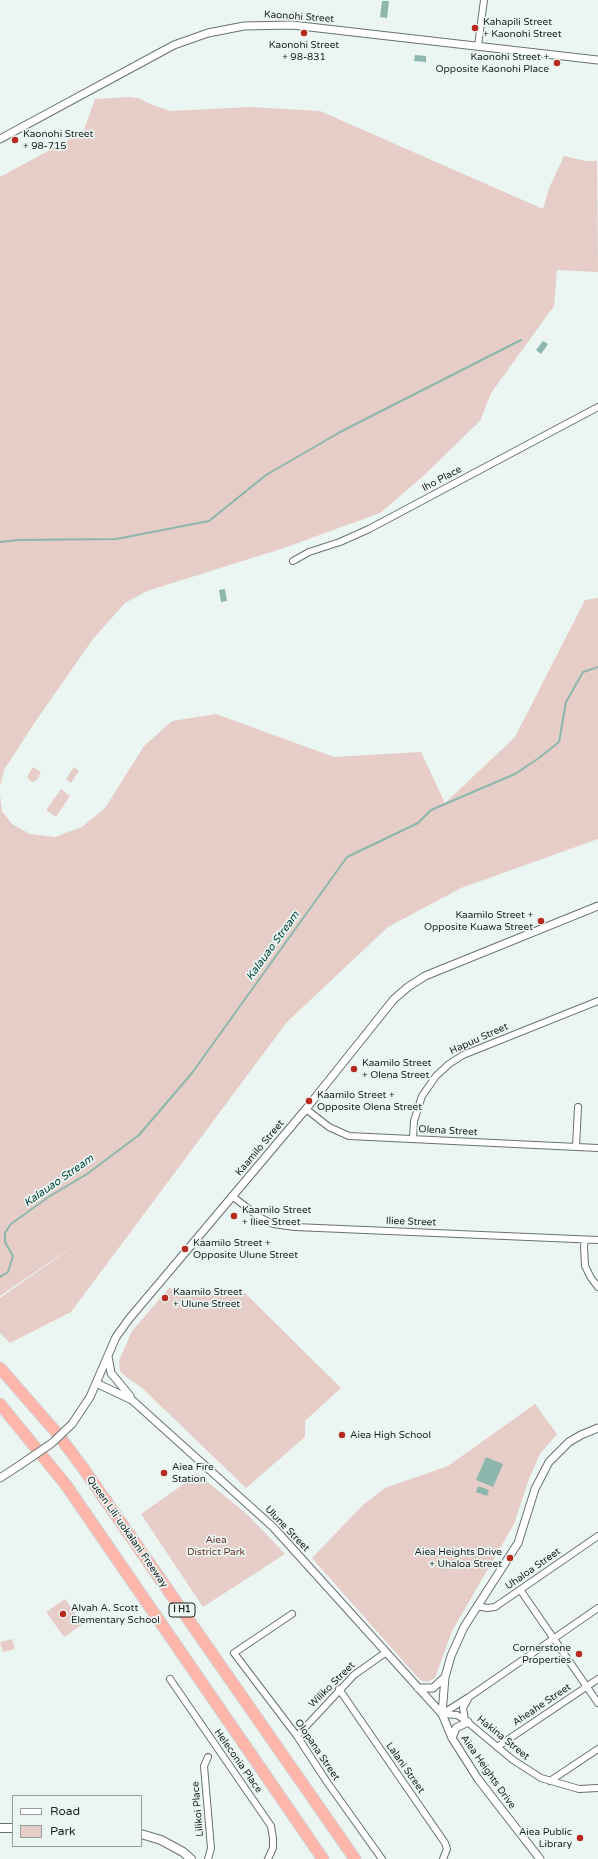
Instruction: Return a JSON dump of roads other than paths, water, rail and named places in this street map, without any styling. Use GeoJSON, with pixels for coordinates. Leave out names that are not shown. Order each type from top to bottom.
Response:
{"type":"FeatureCollection","features":[{"type":"Feature","properties":{"kind":"highway","name":"Queen Liliʻuokalani Freeway"},"geometry":{"type":"LineString","coordinates":[[0,1368],[56,1432],[83,1468],[355,1859]]}},
{"type":"Feature","properties":{"kind":"highway","name":"I H1"},"geometry":{"type":"LineString","coordinates":[[0,1404],[66,1485],[323,1859]]}},
{"type":"Feature","properties":{"kind":"main road"},"geometry":{"type":"LineString","coordinates":[[0,1828],[12,1828]]}},
{"type":"Feature","properties":{"kind":"main road"},"geometry":{"type":"LineString","coordinates":[[142,1834],[161,1840],[183,1852],[191,1859]]}},
{"type":"Feature","properties":{"kind":"street"},"geometry":{"type":"LineString","coordinates":[[478,46],[484,0]]}},
{"type":"Feature","properties":{"kind":"street","name":"Kaonohi Street"},"geometry":{"type":"LineString","coordinates":[[0,139],[165,50],[196,36],[256,24],[292,25],[598,60]]}},
{"type":"Feature","properties":{"kind":"street","name":"Iho Place"},"geometry":{"type":"LineString","coordinates":[[293,561],[309,552],[340,542],[370,529],[598,407]]}},
{"type":"Feature","properties":{"kind":"street","name":"Kaamilo Street"},"geometry":{"type":"LineString","coordinates":[[0,1478],[52,1443],[72,1424],[81,1412],[96,1383],[116,1336],[306,1109],[394,999],[408,987],[425,976],[453,963],[598,906]]}},
{"type":"Feature","properties":{"kind":"street","name":"Hapuu Street"},"geometry":{"type":"LineString","coordinates":[[413,1139],[414,1121],[422,1096],[436,1076],[448,1064],[463,1055],[598,1001]]}},
{"type":"Feature","properties":{"kind":"street"},"geometry":{"type":"LineString","coordinates":[[576,1147],[578,1107]]}},
{"type":"Feature","properties":{"kind":"street","name":"Olena Street"},"geometry":{"type":"LineString","coordinates":[[306,1109],[329,1127],[349,1136],[598,1148]]}},
{"type":"Feature","properties":{"kind":"street","name":"Iliee Street"},"geometry":{"type":"LineString","coordinates":[[232,1196],[259,1217],[273,1224],[295,1228],[598,1240]]}},
{"type":"Feature","properties":{"kind":"street"},"geometry":{"type":"LineString","coordinates":[[585,1240],[585,1266],[591,1278],[598,1287]]}},
{"type":"Feature","properties":{"kind":"street"},"geometry":{"type":"LineString","coordinates":[[108,1352],[111,1373],[132,1400]]}},
{"type":"Feature","properties":{"kind":"street","name":"Ulune Street"},"geometry":{"type":"LineString","coordinates":[[96,1383],[132,1400],[273,1528],[294,1549],[442,1714]]}},
{"type":"Feature","properties":{"kind":"street","name":"Aiea Heights Drive"},"geometry":{"type":"LineString","coordinates":[[540,1859],[478,1779],[452,1738],[442,1714],[445,1677],[450,1656],[457,1642],[477,1606],[518,1543],[535,1489],[549,1462],[569,1442],[598,1428]]}},
{"type":"Feature","properties":{"kind":"street","name":"Uhaloa Street"},"geometry":{"type":"LineString","coordinates":[[477,1606],[487,1608],[495,1607],[521,1591],[598,1536]]}},
{"type":"Feature","properties":{"kind":"street"},"geometry":{"type":"LineString","coordinates":[[521,1591],[598,1703]]}},
{"type":"Feature","properties":{"kind":"street"},"geometry":{"type":"LineString","coordinates":[[442,1714],[598,1608]]}},
{"type":"Feature","properties":{"kind":"street","name":"Olopana Street"},"geometry":{"type":"LineString","coordinates":[[292,1614],[234,1654],[297,1736],[327,1782],[382,1859]]}},
{"type":"Feature","properties":{"kind":"street","name":"Wiliko Street"},"geometry":{"type":"LineString","coordinates":[[297,1736],[338,1689],[385,1652]]}},
{"type":"Feature","properties":{"kind":"street"},"geometry":{"type":"LineString","coordinates":[[418,1688],[433,1688],[445,1677]]}},
{"type":"Feature","properties":{"kind":"street","name":"Heleconia Place"},"geometry":{"type":"LineString","coordinates":[[170,1679],[271,1826],[273,1848],[268,1859]]}},
{"type":"Feature","properties":{"kind":"street","name":"Aheahe Street"},"geometry":{"type":"LineString","coordinates":[[497,1747],[598,1679]]}},
{"type":"Feature","properties":{"kind":"street","name":"Lalani Street"},"geometry":{"type":"LineString","coordinates":[[338,1689],[445,1843],[447,1849],[443,1859]]}},
{"type":"Feature","properties":{"kind":"street"},"geometry":{"type":"LineString","coordinates":[[452,1738],[456,1728],[467,1721],[463,1708],[469,1697]]}},
{"type":"Feature","properties":{"kind":"street","name":"Hakina Street"},"geometry":{"type":"LineString","coordinates":[[442,1714],[457,1715],[467,1721],[522,1767],[550,1781],[578,1789],[598,1788]]}},
{"type":"Feature","properties":{"kind":"street"},"geometry":{"type":"LineString","coordinates":[[550,1781],[598,1749]]}},
{"type":"Feature","properties":{"kind":"street","name":"Lilikoi Place"},"geometry":{"type":"LineString","coordinates":[[208,1757],[204,1766],[211,1848],[208,1859]]}},
{"type":"Feature","properties":{"kind":"waterway"},"geometry":{"type":"LineString","coordinates":[[0,542],[19,540],[116,539],[209,521],[266,475],[342,431],[521,340]]}},
{"type":"Feature","properties":{"kind":"waterway","name":"Kalauao Stream"},"geometry":{"type":"LineString","coordinates":[[0,1277],[8,1272],[13,1256],[5,1242],[5,1233],[11,1224],[50,1196],[87,1174],[139,1135],[192,1073],[347,857],[418,823],[431,810],[515,774],[539,758],[559,742],[566,702],[583,672],[598,667]]}},
{"type":"Feature","properties":{"kind":"place","name":"Kahapili Street + Kaonohi Street"},"geometry":{"type":"Point","coordinates":[475,28]}},
{"type":"Feature","properties":{"kind":"place","name":"Kaonohi Street + 98-831"},"geometry":{"type":"Point","coordinates":[304,33]}},
{"type":"Feature","properties":{"kind":"place","name":"Kaonohi Street + Opposite Kaonohi Place"},"geometry":{"type":"Point","coordinates":[557,63]}},
{"type":"Feature","properties":{"kind":"place","name":"Kaonohi Street + 98-715"},"geometry":{"type":"Point","coordinates":[15,140]}},
{"type":"Feature","properties":{"kind":"place","name":"Kaamilo Street + Opposite Kuawa Street"},"geometry":{"type":"Point","coordinates":[541,921]}},
{"type":"Feature","properties":{"kind":"place","name":"Kaamilo Street + Olena Street"},"geometry":{"type":"Point","coordinates":[354,1069]}},
{"type":"Feature","properties":{"kind":"place","name":"Kaamilo Street + Opposite Olena Street"},"geometry":{"type":"Point","coordinates":[309,1101]}},
{"type":"Feature","properties":{"kind":"place","name":"Kaamilo Street + Iliee Street"},"geometry":{"type":"Point","coordinates":[234,1216]}},
{"type":"Feature","properties":{"kind":"place","name":"Kaamilo Street + Opposite Ulune Street"},"geometry":{"type":"Point","coordinates":[185,1249]}},
{"type":"Feature","properties":{"kind":"place","name":"Kaamilo Street + Ulune Street"},"geometry":{"type":"Point","coordinates":[165,1298]}},
{"type":"Feature","properties":{"kind":"place","name":"Aiea High School"},"geometry":{"type":"Point","coordinates":[342,1435]}},
{"type":"Feature","properties":{"kind":"place","name":"Aiea Fire Station"},"geometry":{"type":"Point","coordinates":[164,1473]}},
{"type":"Feature","properties":{"kind":"place","name":"Aiea Heights Drive + Uhaloa Street"},"geometry":{"type":"Point","coordinates":[510,1558]}},
{"type":"Feature","properties":{"kind":"place","name":"Alvah A. Scott Elementary School"},"geometry":{"type":"Point","coordinates":[63,1614]}},
{"type":"Feature","properties":{"kind":"place","name":"Cornerstone Properties"},"geometry":{"type":"Point","coordinates":[579,1654]}},
{"type":"Feature","properties":{"kind":"place","name":"Aiea Public Library"},"geometry":{"type":"Point","coordinates":[580,1838]}},
{"type":"Feature","properties":{"kind":"park label","name":"Aiea District Park"},"geometry":{"type":"Point","coordinates":[216,1546]}}]}
